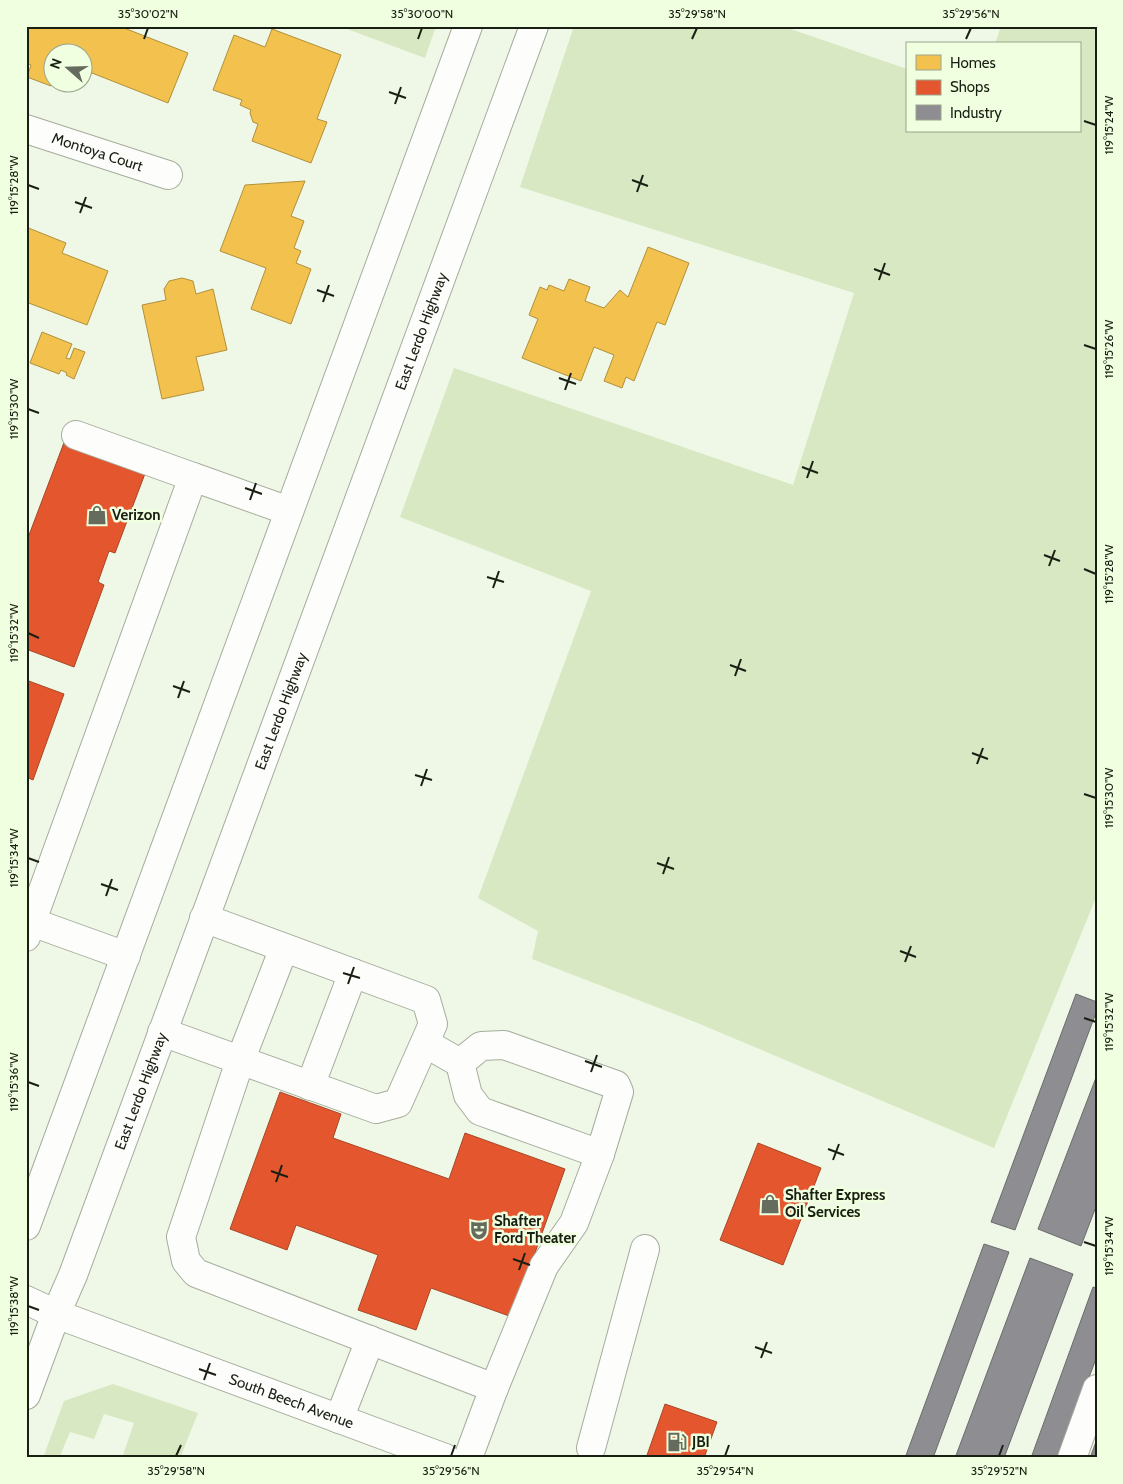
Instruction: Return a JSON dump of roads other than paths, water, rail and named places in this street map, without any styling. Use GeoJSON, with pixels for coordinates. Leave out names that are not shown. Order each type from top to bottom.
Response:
{"type":"FeatureCollection","features":[{"type":"Feature","properties":{"kind":"main road"},"geometry":{"type":"LineString","coordinates":[[26,1226],[468,26]]}},
{"type":"Feature","properties":{"kind":"main road","name":"East Lerdo Highway"},"geometry":{"type":"LineString","coordinates":[[26,1395],[56,1314],[73,1276],[534,26]]}},
{"type":"Feature","properties":{"kind":"main road","name":"Montoya Court"},"geometry":{"type":"LineString","coordinates":[[26,129],[168,175]]}},
{"type":"Feature","properties":{"kind":"main road"},"geometry":{"type":"LineString","coordinates":[[76,435],[289,511]]}},
{"type":"Feature","properties":{"kind":"main road"},"geometry":{"type":"LineString","coordinates":[[126,956],[28,926],[193,477]]}},
{"type":"Feature","properties":{"kind":"main road"},"geometry":{"type":"LineString","coordinates":[[162,1032],[376,1109],[398,1103],[433,1024],[426,1000],[204,918]]}},
{"type":"Feature","properties":{"kind":"main road"},"geometry":{"type":"LineString","coordinates":[[284,948],[240,1061],[181,1237],[186,1261],[196,1273],[494,1388]]}},
{"type":"Feature","properties":{"kind":"main road"},"geometry":{"type":"LineString","coordinates":[[310,1086],[352,973]]}},
{"type":"Feature","properties":{"kind":"main road"},"geometry":{"type":"LineString","coordinates":[[425,1043],[460,1062],[468,1095],[480,1111],[600,1154]]}},
{"type":"Feature","properties":{"kind":"main road"},"geometry":{"type":"LineString","coordinates":[[460,1062],[481,1046],[504,1045],[616,1085],[619,1092],[600,1154],[574,1223],[544,1266],[494,1388],[468,1458]]}},
{"type":"Feature","properties":{"kind":"main road"},"geometry":{"type":"LineString","coordinates":[[591,1448],[645,1249]]}},
{"type":"Feature","properties":{"kind":"main road","name":"South Beech Avenue"},"geometry":{"type":"LineString","coordinates":[[26,1300],[56,1314],[445,1458]]}},
{"type":"Feature","properties":{"kind":"main road"},"geometry":{"type":"LineString","coordinates":[[340,1419],[370,1340]]}},
{"type":"Feature","properties":{"kind":"main road"},"geometry":{"type":"LineString","coordinates":[[1072,1458],[1097,1389]]}},
{"type":"Feature","properties":{"kind":"place","name":"Verizon"},"geometry":{"type":"Point","coordinates":[97,515]}},
{"type":"Feature","properties":{"kind":"place","name":"Shafter Express Oil Services"},"geometry":{"type":"Point","coordinates":[770,1204]}},
{"type":"Feature","properties":{"kind":"place","name":"Shafter Ford Theater"},"geometry":{"type":"Point","coordinates":[479,1230]}},
{"type":"Feature","properties":{"kind":"place","name":"JBI"},"geometry":{"type":"Point","coordinates":[677,1442]}}]}
